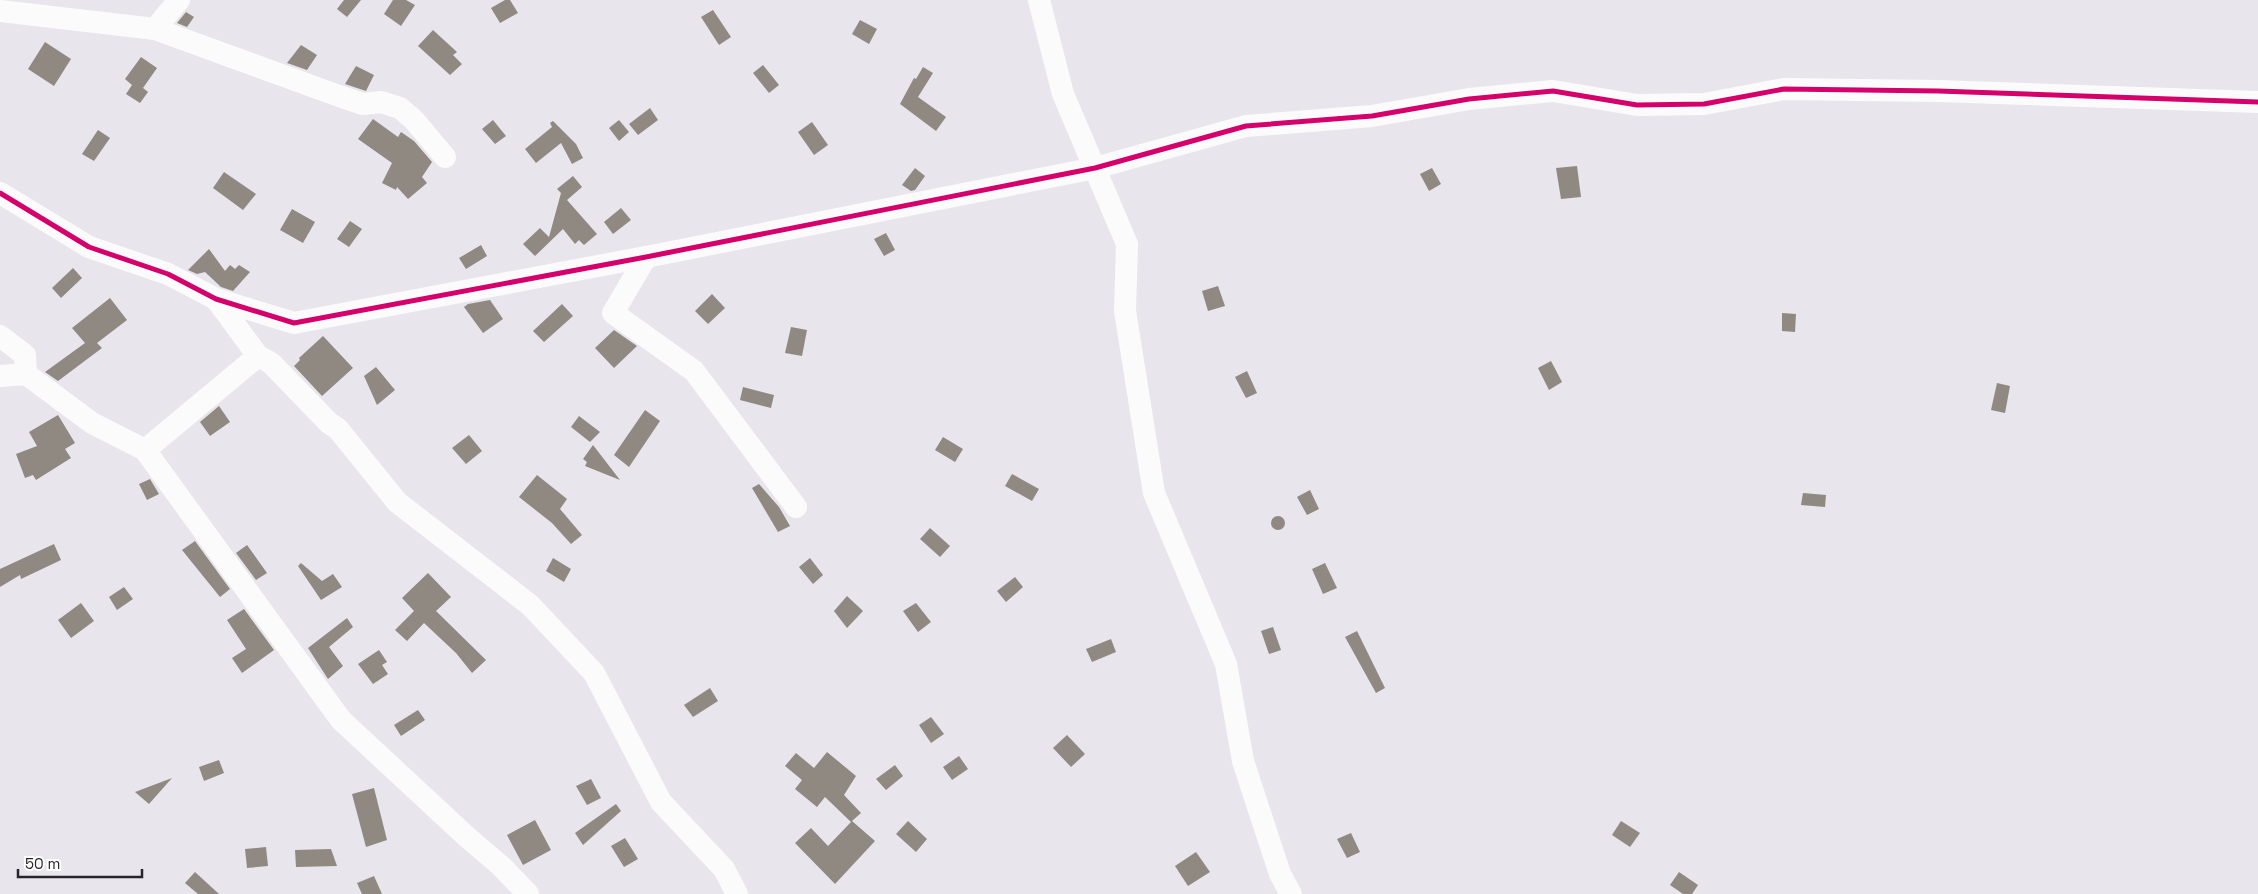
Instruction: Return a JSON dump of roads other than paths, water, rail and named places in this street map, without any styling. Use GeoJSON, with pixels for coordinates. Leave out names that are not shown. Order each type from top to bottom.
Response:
{"type":"FeatureCollection","features":[{"type":"Feature","properties":{"kind":"street"},"geometry":{"type":"LineString","coordinates":[[155,29],[179,0]]}},
{"type":"Feature","properties":{"kind":"street"},"geometry":{"type":"LineString","coordinates":[[1039,0],[1063,94],[1127,244],[1125,312],[1154,493],[1226,664],[1243,761],[1280,874],[1291,894]]}},
{"type":"Feature","properties":{"kind":"street"},"geometry":{"type":"LineString","coordinates":[[0,11],[155,29],[363,104],[381,102],[400,108],[414,120],[446,156]]}},
{"type":"Feature","properties":{"kind":"street"},"geometry":{"type":"LineString","coordinates":[[0,193],[89,247],[168,274],[216,299],[294,323],[646,257],[1096,168],[1246,126],[1372,116],[1469,99],[1553,91],[1638,105],[1704,104],[1784,89],[1938,91],[2258,102]]}},
{"type":"Feature","properties":{"kind":"street"},"geometry":{"type":"LineString","coordinates":[[646,257],[614,313],[694,372],[796,507]]}},
{"type":"Feature","properties":{"kind":"street"},"geometry":{"type":"LineString","coordinates":[[216,299],[258,356],[271,363],[329,423],[338,429],[397,502],[530,605],[594,673],[661,802],[724,869],[737,894]]}},
{"type":"Feature","properties":{"kind":"street"},"geometry":{"type":"LineString","coordinates":[[0,336],[25,355],[26,374]]}},
{"type":"Feature","properties":{"kind":"street"},"geometry":{"type":"LineString","coordinates":[[145,450],[258,356]]}},
{"type":"Feature","properties":{"kind":"street"},"geometry":{"type":"LineString","coordinates":[[0,376],[26,374],[92,423],[145,450],[341,720],[467,837],[502,866],[528,894]]}}]}
